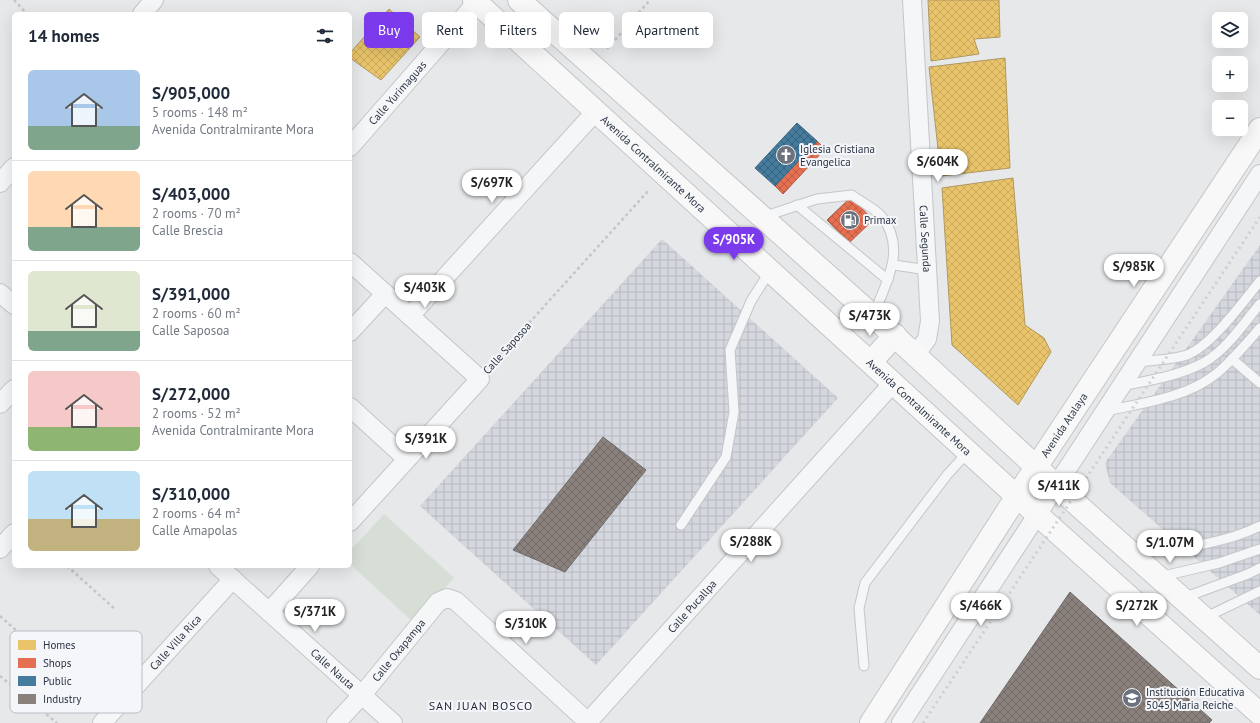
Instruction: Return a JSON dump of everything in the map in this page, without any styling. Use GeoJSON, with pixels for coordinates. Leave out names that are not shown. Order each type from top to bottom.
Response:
{"type":"FeatureCollection","features":[{"type":"Feature","properties":{"kind":"main road"},"geometry":{"type":"LineString","coordinates":[[520,0],[895,335],[1158,577],[1260,668]]}},
{"type":"Feature","properties":{"kind":"main road","name":"Avenida Contralmirante Mora"},"geometry":{"type":"LineString","coordinates":[[475,1],[665,173],[770,271],[894,382],[968,452],[1257,706]]}},
{"type":"Feature","properties":{"kind":"main road","name":"Avenida Atalaya"},"geometry":{"type":"LineString","coordinates":[[871,723],[1017,496],[1260,129]]}},
{"type":"Feature","properties":{"kind":"main road"},"geometry":{"type":"LineString","coordinates":[[871,362],[895,335]]}},
{"type":"Feature","properties":{"kind":"street"},"geometry":{"type":"LineString","coordinates":[[144,12],[154,0]]}},
{"type":"Feature","properties":{"kind":"street","name":"Calle Segunda"},"geometry":{"type":"LineString","coordinates":[[912,0],[930,321],[927,339],[916,354]]}},
{"type":"Feature","properties":{"kind":"street","name":"Calle Yurimaguas"},"geometry":{"type":"LineString","coordinates":[[352,145],[475,1]]}},
{"type":"Feature","properties":{"kind":"street"},"geometry":{"type":"LineString","coordinates":[[410,316],[596,111]]}},
{"type":"Feature","properties":{"kind":"street"},"geometry":{"type":"LineString","coordinates":[[900,723],[1260,174]]}},
{"type":"Feature","properties":{"kind":"street"},"geometry":{"type":"LineString","coordinates":[[352,264],[480,379]]}},
{"type":"Feature","properties":{"kind":"street"},"geometry":{"type":"LineString","coordinates":[[0,292],[12,303]]}},
{"type":"Feature","properties":{"kind":"street"},"geometry":{"type":"LineString","coordinates":[[352,330],[385,294]]}},
{"type":"Feature","properties":{"kind":"street","name":"Calle Saposoa"},"geometry":{"type":"LineString","coordinates":[[352,520],[480,379]]}},
{"type":"Feature","properties":{"kind":"street","name":"Calle Pucallpa"},"geometry":{"type":"LineString","coordinates":[[587,722],[894,382]]}},
{"type":"Feature","properties":{"kind":"street"},"geometry":{"type":"LineString","coordinates":[[0,404],[12,391]]}},
{"type":"Feature","properties":{"kind":"street"},"geometry":{"type":"LineString","coordinates":[[352,409],[407,459]]}},
{"type":"Feature","properties":{"kind":"street"},"geometry":{"type":"LineString","coordinates":[[0,549],[12,535]]}},
{"type":"Feature","properties":{"kind":"street","name":"Calle Nauta"},"geometry":{"type":"LineString","coordinates":[[220,568],[393,723]]}},
{"type":"Feature","properties":{"kind":"street"},"geometry":{"type":"LineString","coordinates":[[269,612],[308,568]]}},
{"type":"Feature","properties":{"kind":"street","name":"Calle Villa Rica"},"geometry":{"type":"LineString","coordinates":[[142,679],[233,579]]}},
{"type":"Feature","properties":{"kind":"street","name":"Calle Oxapampa"},"geometry":{"type":"LineString","coordinates":[[336,723],[362,695],[438,602],[447,598],[456,601],[587,722]]}},
{"type":"Feature","properties":{"kind":"lane"},"geometry":{"type":"LineString","coordinates":[[762,217],[817,199],[852,195],[882,216],[894,240],[894,265],[873,316]]}},
{"type":"Feature","properties":{"kind":"lane"},"geometry":{"type":"LineString","coordinates":[[797,205],[888,280]]}},
{"type":"Feature","properties":{"kind":"lane"},"geometry":{"type":"LineString","coordinates":[[894,265],[928,270]]}},
{"type":"Feature","properties":{"kind":"lane"},"geometry":{"type":"LineString","coordinates":[[681,525],[726,457],[734,412],[730,350],[751,301],[770,271]]}},
{"type":"Feature","properties":{"kind":"lane"},"geometry":{"type":"LineString","coordinates":[[1137,362],[1186,355],[1199,348],[1214,335],[1260,282]]}},
{"type":"Feature","properties":{"kind":"lane"},"geometry":{"type":"LineString","coordinates":[[1121,386],[1176,375],[1206,361],[1225,344],[1260,304]]}},
{"type":"Feature","properties":{"kind":"lane"},"geometry":{"type":"LineString","coordinates":[[1104,411],[1168,397],[1197,385],[1215,375],[1232,359],[1260,328]]}},
{"type":"Feature","properties":{"kind":"lane"},"geometry":{"type":"LineString","coordinates":[[1232,359],[1260,383]]}},
{"type":"Feature","properties":{"kind":"lane"},"geometry":{"type":"LineString","coordinates":[[864,666],[859,608],[865,583],[947,475],[968,452]]}},
{"type":"Feature","properties":{"kind":"lane"},"geometry":{"type":"LineString","coordinates":[[1132,553],[1199,545],[1246,533],[1260,526]]}},
{"type":"Feature","properties":{"kind":"lane"},"geometry":{"type":"LineString","coordinates":[[1158,577],[1219,563],[1260,549]]}},
{"type":"Feature","properties":{"kind":"lane"},"geometry":{"type":"LineString","coordinates":[[1183,598],[1248,574],[1260,568]]}},
{"type":"Feature","properties":{"kind":"lane"},"geometry":{"type":"LineString","coordinates":[[1204,618],[1260,591]]}},
{"type":"Feature","properties":{"kind":"path"},"geometry":{"type":"LineString","coordinates":[[14,0],[25,12]]}},
{"type":"Feature","properties":{"kind":"path"},"geometry":{"type":"LineString","coordinates":[[592,65],[650,0]]}},
{"type":"Feature","properties":{"kind":"path","name":"Calle Saposoa"},"geometry":{"type":"LineString","coordinates":[[480,379],[665,173]]}},
{"type":"Feature","properties":{"kind":"path"},"geometry":{"type":"LineString","coordinates":[[69,568],[116,610]]}},
{"type":"Feature","properties":{"kind":"path"},"geometry":{"type":"LineString","coordinates":[[0,616],[16,631]]}},
{"type":"Feature","properties":{"kind":"path"},"geometry":{"type":"LineString","coordinates":[[0,676],[10,684]]}},
{"type":"Feature","properties":{"kind":"path"},"geometry":{"type":"LineString","coordinates":[[45,713],[57,723]]}},
{"type":"Feature","properties":{"kind":"shaded area"},"geometry":{"type":"Polygon","coordinates":[[[662,239],[838,398],[596,665],[420,506],[662,239]]]}},
{"type":"Feature","properties":{"kind":"shaded area"},"geometry":{"type":"Polygon","coordinates":[[[1260,245],[1260,615],[1110,483],[1105,463],[1260,245]]]}},
{"type":"Feature","properties":{"kind":"shaded area"},"geometry":{"type":"Polygon","coordinates":[[[384,514],[454,578],[413,622],[352,566],[352,549],[384,514]]]}},
{"type":"Feature","properties":{"kind":"building: Homes"},"geometry":{"type":"Polygon","coordinates":[[[928,0],[999,0],[1000,37],[974,39],[979,54],[931,61],[928,0]]]}},
{"type":"Feature","properties":{"kind":"building: Homes"},"geometry":{"type":"Polygon","coordinates":[[[414,32],[420,37],[414,44],[414,32]]]}},
{"type":"Feature","properties":{"kind":"building: Homes"},"geometry":{"type":"Polygon","coordinates":[[[364,37],[364,48],[410,48],[381,80],[352,59],[352,51],[364,37]]]}},
{"type":"Feature","properties":{"kind":"building: Homes"},"geometry":{"type":"Polygon","coordinates":[[[1005,58],[1010,168],[941,176],[929,67],[1005,58]]]}},
{"type":"Feature","properties":{"kind":"building: Homes"},"geometry":{"type":"Polygon","coordinates":[[[1013,178],[1025,325],[1044,338],[1051,352],[1018,405],[952,345],[942,188],[1013,178]]]}},
{"type":"Feature","properties":{"kind":"building: Shops"},"geometry":{"type":"Polygon","coordinates":[[[817,141],[825,149],[783,194],[775,186],[817,141]]]}},
{"type":"Feature","properties":{"kind":"building: Shops","name":"Primax"},"geometry":{"type":"Polygon","coordinates":[[[851,197],[873,220],[849,243],[827,220],[851,197]]]}},
{"type":"Feature","properties":{"kind":"building: Public","name":"Iglesia Cristiana Evangelica"},"geometry":{"type":"Polygon","coordinates":[[[797,123],[817,141],[775,186],[755,168],[797,123]]]}},
{"type":"Feature","properties":{"kind":"building: Industry"},"geometry":{"type":"Polygon","coordinates":[[[603,437],[646,470],[565,572],[513,550],[603,437]]]}},
{"type":"Feature","properties":{"kind":"building: Industry"},"geometry":{"type":"Polygon","coordinates":[[[1070,592],[1212,720],[1209,723],[980,723],[1070,592]]]}},
{"type":"Feature","properties":{"kind":"railway"},"geometry":{"type":"LineString","coordinates":[[923,723],[1260,217]]}},
{"type":"Feature","properties":{"kind":"place","name":"Iglesia Cristiana Evangelica"},"geometry":{"type":"Point","coordinates":[786,155]}},
{"type":"Feature","properties":{"kind":"place","name":"Primax"},"geometry":{"type":"Point","coordinates":[850,220]}},
{"type":"Feature","properties":{"kind":"place","name":"Institución Educativa 5045 Maria Reiche"},"geometry":{"type":"Point","coordinates":[1132,698]}},
{"type":"Feature","properties":{"kind":"district","name":"SAN JUAN BOSCO"},"geometry":{"type":"Point","coordinates":[481,706]}}]}
